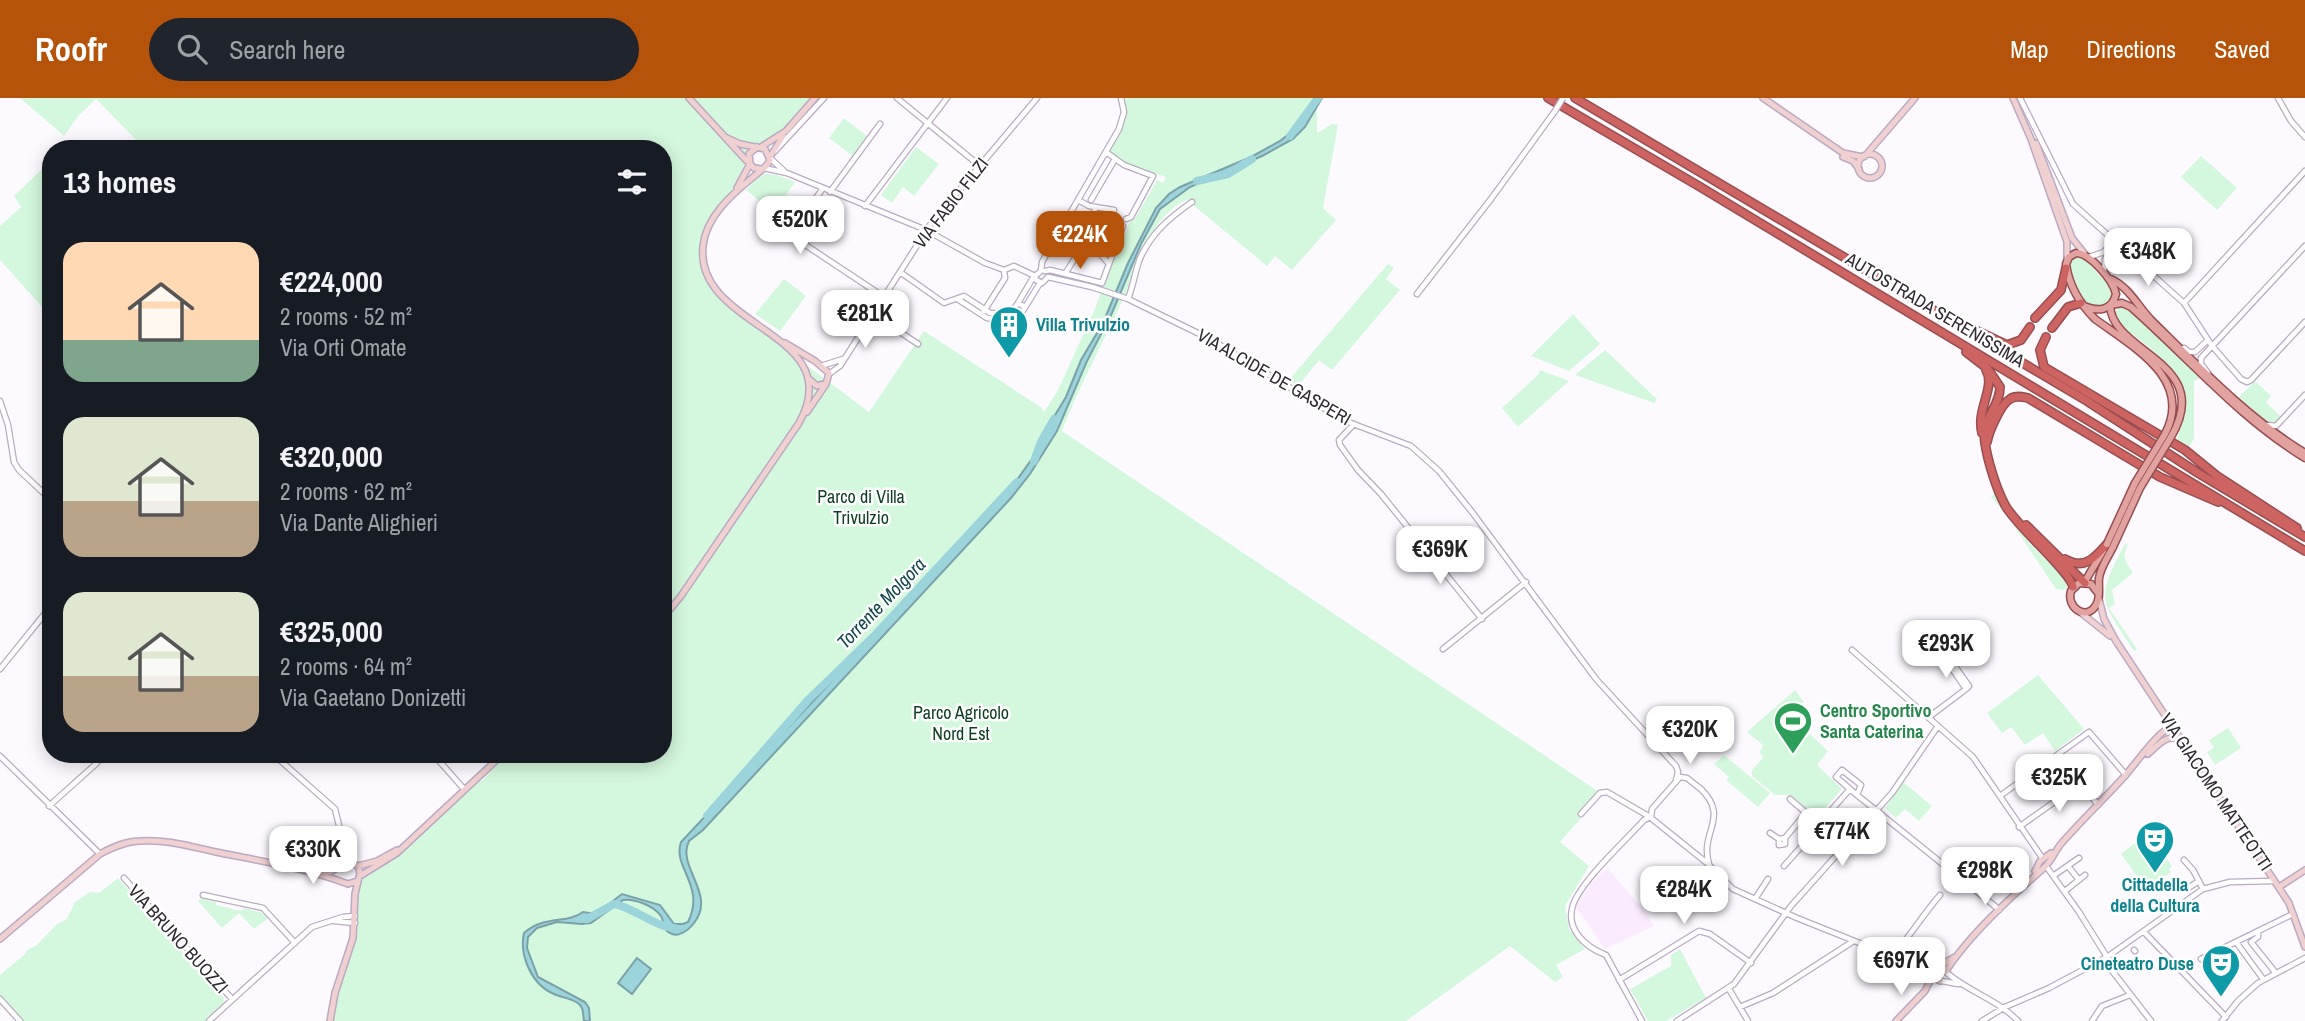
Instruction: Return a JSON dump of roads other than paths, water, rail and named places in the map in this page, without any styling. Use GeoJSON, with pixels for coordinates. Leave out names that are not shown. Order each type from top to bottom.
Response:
{"type":"FeatureCollection","features":[{"type":"Feature","properties":{"kind":"highway","name":"AUTOSTRADA SERENISSIMA"},"geometry":{"type":"LineString","coordinates":[[1548,98],[2305,551]]}},
{"type":"Feature","properties":{"kind":"highway","name":"AUTOSTRADA SERENISSIMA"},"geometry":{"type":"LineString","coordinates":[[1575,98],[1961,329],[2087,401],[2198,473],[2305,536]]}},
{"type":"Feature","properties":{"kind":"highway"},"geometry":{"type":"LineString","coordinates":[[2035,318],[2062,288],[2066,265]]}},
{"type":"Feature","properties":{"kind":"highway"},"geometry":{"type":"LineString","coordinates":[[1848,276],[1980,361],[1994,376],[2000,387],[1999,396],[1986,421],[1984,440]]}},
{"type":"Feature","properties":{"kind":"highway"},"geometry":{"type":"LineString","coordinates":[[2052,328],[2068,307],[2082,304]]}},
{"type":"Feature","properties":{"kind":"highway"},"geometry":{"type":"LineString","coordinates":[[1961,329],[1969,327],[2007,345],[2021,340],[2030,327]]}},
{"type":"Feature","properties":{"kind":"highway"},"geometry":{"type":"LineString","coordinates":[[2046,337],[2040,350],[2044,367],[2185,450],[2217,476],[2289,521],[2305,536]]}},
{"type":"Feature","properties":{"kind":"highway"},"geometry":{"type":"LineString","coordinates":[[1980,361],[1990,380],[1979,420],[1986,449],[2007,508],[2068,576],[2073,587]]}},
{"type":"Feature","properties":{"kind":"highway"},"geometry":{"type":"LineString","coordinates":[[1986,449],[1989,433],[2006,402],[2013,397],[2028,398],[2160,477],[2242,513]]}},
{"type":"Feature","properties":{"kind":"highway"},"geometry":{"type":"LineString","coordinates":[[2007,508],[2085,583]]}},
{"type":"Feature","properties":{"kind":"highway"},"geometry":{"type":"LineString","coordinates":[[2053,551],[2069,562],[2081,565],[2110,545]]}},
{"type":"Feature","properties":{"kind":"main road"},"geometry":{"type":"LineString","coordinates":[[2168,436],[2174,407],[2172,390],[2166,378],[2095,319],[2082,304],[2075,294],[2066,265],[2074,254],[2086,255],[2107,276],[2119,283],[2150,319],[2197,359],[2244,407],[2273,433],[2305,455]]}},
{"type":"Feature","properties":{"kind":"main road"},"geometry":{"type":"LineString","coordinates":[[2107,276],[2116,294],[2111,305],[2112,319],[2116,326],[2165,366],[2175,382],[2180,398],[2180,412],[2168,436],[2137,480],[2102,568],[2098,596],[2092,610],[2080,612],[2070,603],[2069,594],[2073,587],[2085,583],[2110,545]]}},
{"type":"Feature","properties":{"kind":"main road"},"geometry":{"type":"LineString","coordinates":[[2082,304],[2098,310],[2122,303],[2129,305],[2252,421],[2274,439],[2305,455]]}},
{"type":"Feature","properties":{"kind":"main road"},"geometry":{"type":"LineString","coordinates":[[2160,335],[2189,359],[2197,359]]}},
{"type":"Feature","properties":{"kind":"main road"},"geometry":{"type":"LineString","coordinates":[[2085,583],[2093,586],[2098,596]]}},
{"type":"Feature","properties":{"kind":"street"},"geometry":{"type":"LineString","coordinates":[[690,98],[755,168],[787,173],[926,230],[985,263],[1004,270],[1014,266],[1034,276],[1040,283]]}},
{"type":"Feature","properties":{"kind":"street"},"geometry":{"type":"LineString","coordinates":[[779,340],[821,366],[828,377],[818,386],[813,384],[799,358],[719,295],[706,271],[703,254],[705,234],[750,164],[749,154],[786,131],[815,98]]}},
{"type":"Feature","properties":{"kind":"street"},"geometry":{"type":"LineString","coordinates":[[772,156],[824,98]]}},
{"type":"Feature","properties":{"kind":"street"},"geometry":{"type":"LineString","coordinates":[[897,98],[980,166]]}},
{"type":"Feature","properties":{"kind":"street"},"geometry":{"type":"LineString","coordinates":[[865,206],[947,98]]}},
{"type":"Feature","properties":{"kind":"street","name":"VIA FABIO FILZI"},"geometry":{"type":"LineString","coordinates":[[672,607],[828,377],[838,367],[926,230],[1037,98]]}},
{"type":"Feature","properties":{"kind":"street"},"geometry":{"type":"LineString","coordinates":[[900,272],[944,303],[954,298],[959,300],[964,296],[987,318],[1016,322],[1040,283],[1045,282],[1042,262],[1122,121],[1124,112],[1121,98]]}},
{"type":"Feature","properties":{"kind":"street"},"geometry":{"type":"LineString","coordinates":[[1417,293],[1491,199],[1563,98]]}},
{"type":"Feature","properties":{"kind":"street"},"geometry":{"type":"LineString","coordinates":[[1763,98],[1828,147],[1853,161],[1868,177],[1877,176],[1882,167],[1879,146],[1885,134]]}},
{"type":"Feature","properties":{"kind":"street"},"geometry":{"type":"LineString","coordinates":[[1859,169],[1864,156],[1916,98]]}},
{"type":"Feature","properties":{"kind":"street"},"geometry":{"type":"LineString","coordinates":[[2017,98],[2073,204],[2184,303],[2212,346],[2238,376],[2247,382],[2253,379],[2305,322]]}},
{"type":"Feature","properties":{"kind":"street"},"geometry":{"type":"LineString","coordinates":[[2017,98],[2072,238],[2086,255],[2104,252],[2115,242]]}},
{"type":"Feature","properties":{"kind":"street"},"geometry":{"type":"LineString","coordinates":[[2017,98],[2067,242],[2066,265]]}},
{"type":"Feature","properties":{"kind":"street"},"geometry":{"type":"LineString","coordinates":[[2278,98],[2291,121],[2305,137]]}},
{"type":"Feature","properties":{"kind":"street"},"geometry":{"type":"LineString","coordinates":[[1769,103],[1843,153],[1864,156],[1871,154],[1880,159]]}},
{"type":"Feature","properties":{"kind":"street"},"geometry":{"type":"LineString","coordinates":[[830,192],[880,124]]}},
{"type":"Feature","properties":{"kind":"street"},"geometry":{"type":"LineString","coordinates":[[733,194],[763,169],[786,131]]}},
{"type":"Feature","properties":{"kind":"street"},"geometry":{"type":"LineString","coordinates":[[725,136],[767,150],[787,173]]}},
{"type":"Feature","properties":{"kind":"street"},"geometry":{"type":"LineString","coordinates":[[735,148],[747,145]]}},
{"type":"Feature","properties":{"kind":"street"},"geometry":{"type":"LineString","coordinates":[[1106,152],[1115,159],[1153,176],[1131,217],[1126,219]]}},
{"type":"Feature","properties":{"kind":"street"},"geometry":{"type":"LineString","coordinates":[[1091,200],[1115,159]]}},
{"type":"Feature","properties":{"kind":"street"},"geometry":{"type":"LineString","coordinates":[[2184,303],[2305,171]]}},
{"type":"Feature","properties":{"kind":"street"},"geometry":{"type":"LineString","coordinates":[[793,231],[823,188]]}},
{"type":"Feature","properties":{"kind":"street"},"geometry":{"type":"LineString","coordinates":[[983,312],[1010,314],[1034,276],[1050,270],[1102,283],[1123,226],[1111,222],[1114,211],[1078,200]]}},
{"type":"Feature","properties":{"kind":"street"},"geometry":{"type":"LineString","coordinates":[[1126,298],[1139,261],[1153,237],[1169,218],[1192,202]]}},
{"type":"Feature","properties":{"kind":"street"},"geometry":{"type":"LineString","coordinates":[[1065,274],[1088,238],[1095,207]]}},
{"type":"Feature","properties":{"kind":"street"},"geometry":{"type":"LineString","coordinates":[[770,219],[785,230],[793,231]]}},
{"type":"Feature","properties":{"kind":"street"},"geometry":{"type":"LineString","coordinates":[[793,231],[795,238],[884,297]]}},
{"type":"Feature","properties":{"kind":"street"},"geometry":{"type":"LineString","coordinates":[[1088,238],[1098,243],[1096,249],[1109,264]]}},
{"type":"Feature","properties":{"kind":"street"},"geometry":{"type":"LineString","coordinates":[[2107,276],[2106,257],[2115,242]]}},
{"type":"Feature","properties":{"kind":"street"},"geometry":{"type":"LineString","coordinates":[[2197,359],[2305,246]]}},
{"type":"Feature","properties":{"kind":"street"},"geometry":{"type":"LineString","coordinates":[[983,312],[1006,278],[1004,270]]}},
{"type":"Feature","properties":{"kind":"street","name":"VIA ALCIDE DE GASPERI"},"geometry":{"type":"LineString","coordinates":[[1044,273],[1126,298],[1207,338],[1266,375],[1354,424],[1407,443],[1432,464],[1472,512],[1596,679],[1702,790]]}},
{"type":"Feature","properties":{"kind":"street"},"geometry":{"type":"LineString","coordinates":[[1018,303],[1025,307]]}},
{"type":"Feature","properties":{"kind":"street"},"geometry":{"type":"LineString","coordinates":[[873,314],[918,344]]}},
{"type":"Feature","properties":{"kind":"street"},"geometry":{"type":"LineString","coordinates":[[2175,342],[2192,352],[2208,340]]}},
{"type":"Feature","properties":{"kind":"street"},"geometry":{"type":"LineString","coordinates":[[809,377],[813,367],[835,363],[844,358]]}},
{"type":"Feature","properties":{"kind":"street","name":"VIA FABIO FILZI"},"geometry":{"type":"LineString","coordinates":[[799,423],[808,404],[809,377]]}},
{"type":"Feature","properties":{"kind":"street"},"geometry":{"type":"LineString","coordinates":[[2244,407],[2272,427],[2282,421],[2305,395]]}},
{"type":"Feature","properties":{"kind":"street"},"geometry":{"type":"LineString","coordinates":[[0,401],[8,425],[14,462],[42,492]]}},
{"type":"Feature","properties":{"kind":"street"},"geometry":{"type":"LineString","coordinates":[[2282,421],[2278,432],[2293,445]]}},
{"type":"Feature","properties":{"kind":"street"},"geometry":{"type":"LineString","coordinates":[[1354,424],[1339,440],[1339,445],[1482,618]]}},
{"type":"Feature","properties":{"kind":"street"},"geometry":{"type":"LineString","coordinates":[[1443,649],[1526,582]]}},
{"type":"Feature","properties":{"kind":"street","name":"VIA GIACOMO MATTEOTTI"},"geometry":{"type":"LineString","coordinates":[[2098,596],[2104,619],[2116,641],[2275,880],[2294,913],[2305,947]]}},
{"type":"Feature","properties":{"kind":"street","name":"VIA GIACOMO MATTEOTTI"},"geometry":{"type":"LineString","coordinates":[[2080,612],[2116,641]]}},
{"type":"Feature","properties":{"kind":"street"},"geometry":{"type":"LineString","coordinates":[[0,669],[42,617]]}},
{"type":"Feature","properties":{"kind":"street"},"geometry":{"type":"LineString","coordinates":[[1929,717],[1966,689],[1969,686],[1944,651],[1945,642],[1938,640],[1937,647],[1966,689]]}},
{"type":"Feature","properties":{"kind":"street"},"geometry":{"type":"LineString","coordinates":[[1852,650],[1973,757],[2043,863],[2065,891],[2105,958],[2151,1021]]}},
{"type":"Feature","properties":{"kind":"street"},"geometry":{"type":"LineString","coordinates":[[2158,704],[2164,721],[2162,732]]}},
{"type":"Feature","properties":{"kind":"street"},"geometry":{"type":"LineString","coordinates":[[1677,1021],[1729,989],[1791,906],[1892,793],[1938,726]]}},
{"type":"Feature","properties":{"kind":"street"},"geometry":{"type":"LineString","coordinates":[[2136,765],[2162,732],[2173,727]]}},
{"type":"Feature","properties":{"kind":"street"},"geometry":{"type":"LineString","coordinates":[[1925,990],[1941,981],[1958,955],[2173,727]]}},
{"type":"Feature","properties":{"kind":"street"},"geometry":{"type":"LineString","coordinates":[[2000,796],[2089,732],[2126,775]]}},
{"type":"Feature","properties":{"kind":"street"},"geometry":{"type":"LineString","coordinates":[[2155,747],[2172,737],[2186,747]]}},
{"type":"Feature","properties":{"kind":"street"},"geometry":{"type":"LineString","coordinates":[[0,757],[100,855]]}},
{"type":"Feature","properties":{"kind":"street"},"geometry":{"type":"LineString","coordinates":[[1650,817],[1651,810],[1676,780],[1678,771],[1673,762]]}},
{"type":"Feature","properties":{"kind":"street"},"geometry":{"type":"LineString","coordinates":[[49,806],[97,763]]}},
{"type":"Feature","properties":{"kind":"street"},"geometry":{"type":"LineString","coordinates":[[284,763],[335,809],[345,862]]}},
{"type":"Feature","properties":{"kind":"street"},"geometry":{"type":"LineString","coordinates":[[441,763],[464,789]]}},
{"type":"Feature","properties":{"kind":"street"},"geometry":{"type":"LineString","coordinates":[[293,867],[343,882],[359,878],[390,859],[493,763]]}},
{"type":"Feature","properties":{"kind":"street"},"geometry":{"type":"LineString","coordinates":[[1857,795],[1861,785],[1842,770],[1836,777],[1857,795],[2000,911]]}},
{"type":"Feature","properties":{"kind":"street"},"geometry":{"type":"LineString","coordinates":[[1676,780],[1684,777],[1712,800],[1715,814],[1707,852],[1710,865]]}},
{"type":"Feature","properties":{"kind":"street"},"geometry":{"type":"LineString","coordinates":[[2019,827],[2081,783],[2098,806]]}},
{"type":"Feature","properties":{"kind":"street"},"geometry":{"type":"LineString","coordinates":[[1784,866],[1850,789]]}},
{"type":"Feature","properties":{"kind":"street"},"geometry":{"type":"LineString","coordinates":[[1581,814],[1600,793],[1607,792],[1650,817],[1710,865],[1728,886],[1853,942],[1912,964],[1941,981],[1963,985]]}},
{"type":"Feature","properties":{"kind":"street"},"geometry":{"type":"LineString","coordinates":[[1790,799],[1819,824]]}},
{"type":"Feature","properties":{"kind":"street"},"geometry":{"type":"LineString","coordinates":[[1770,833],[1782,838],[1806,813]]}},
{"type":"Feature","properties":{"kind":"street"},"geometry":{"type":"LineString","coordinates":[[1642,1021],[1605,956],[1581,940],[1573,926],[1573,907],[1584,887],[1644,820],[1650,817]]}},
{"type":"Feature","properties":{"kind":"street"},"geometry":{"type":"LineString","coordinates":[[345,862],[355,864],[382,859],[411,839]]}},
{"type":"Feature","properties":{"kind":"street"},"geometry":{"type":"LineString","coordinates":[[0,939],[100,855],[124,844],[150,841],[330,872],[345,862]]}},
{"type":"Feature","properties":{"kind":"street"},"geometry":{"type":"LineString","coordinates":[[330,1021],[335,993],[352,942],[359,878],[343,842]]}},
{"type":"Feature","properties":{"kind":"street"},"geometry":{"type":"LineString","coordinates":[[1693,851],[1702,854],[1707,852]]}},
{"type":"Feature","properties":{"kind":"street"},"geometry":{"type":"LineString","coordinates":[[2053,876],[2078,858]]}},
{"type":"Feature","properties":{"kind":"street"},"geometry":{"type":"LineString","coordinates":[[2184,860],[2203,889]]}},
{"type":"Feature","properties":{"kind":"street"},"geometry":{"type":"LineString","coordinates":[[2068,866],[2079,880]]}},
{"type":"Feature","properties":{"kind":"street"},"geometry":{"type":"LineString","coordinates":[[339,868],[338,874],[354,906]]}},
{"type":"Feature","properties":{"kind":"street"},"geometry":{"type":"LineString","coordinates":[[2279,887],[2305,870]]}},
{"type":"Feature","properties":{"kind":"street"},"geometry":{"type":"LineString","coordinates":[[2065,891],[2085,875]]}},
{"type":"Feature","properties":{"kind":"street","name":"VIA BRUNO BUOZZI"},"geometry":{"type":"LineString","coordinates":[[124,878],[232,999]]}},
{"type":"Feature","properties":{"kind":"street"},"geometry":{"type":"LineString","coordinates":[[1755,899],[1768,879]]}},
{"type":"Feature","properties":{"kind":"street"},"geometry":{"type":"LineString","coordinates":[[1982,1021],[2005,1007],[2132,947],[2144,932],[2203,889],[2230,882],[2275,880]]}},
{"type":"Feature","properties":{"kind":"street"},"geometry":{"type":"LineString","coordinates":[[2188,888],[2199,881]]}},
{"type":"Feature","properties":{"kind":"street"},"geometry":{"type":"LineString","coordinates":[[203,895],[263,908],[295,943]]}},
{"type":"Feature","properties":{"kind":"street"},"geometry":{"type":"LineString","coordinates":[[1892,957],[1940,895]]}},
{"type":"Feature","properties":{"kind":"street"},"geometry":{"type":"LineString","coordinates":[[2201,959],[2294,913]]}},
{"type":"Feature","properties":{"kind":"street"},"geometry":{"type":"LineString","coordinates":[[209,1021],[312,927],[355,916]]}},
{"type":"Feature","properties":{"kind":"street"},"geometry":{"type":"LineString","coordinates":[[329,921],[355,923]]}},
{"type":"Feature","properties":{"kind":"street"},"geometry":{"type":"LineString","coordinates":[[1619,980],[1699,931],[1710,934],[1751,963]]}},
{"type":"Feature","properties":{"kind":"street"},"geometry":{"type":"LineString","coordinates":[[2258,931],[2259,937],[2251,942],[2275,972]]}},
{"type":"Feature","properties":{"kind":"street"},"geometry":{"type":"LineString","coordinates":[[2144,932],[2187,967],[2224,1019],[2247,992],[2263,979],[2305,958]]}},
{"type":"Feature","properties":{"kind":"street"},"geometry":{"type":"LineString","coordinates":[[1740,1007],[1773,993],[1853,942]]}},
{"type":"Feature","properties":{"kind":"street"},"geometry":{"type":"LineString","coordinates":[[2236,942],[2263,979]]}},
{"type":"Feature","properties":{"kind":"street"},"geometry":{"type":"LineString","coordinates":[[1896,1021],[1925,990],[1937,967],[1958,955]]}},
{"type":"Feature","properties":{"kind":"street"},"geometry":{"type":"LineString","coordinates":[[1912,964],[1937,967],[1963,985],[2005,1007],[2018,1021]]}},
{"type":"Feature","properties":{"kind":"street"},"geometry":{"type":"LineString","coordinates":[[1729,989],[1748,1021]]}},
{"type":"Feature","properties":{"kind":"street"},"geometry":{"type":"LineString","coordinates":[[2092,1021],[2102,1006],[2130,995]]}},
{"type":"Feature","properties":{"kind":"street"},"geometry":{"type":"LineString","coordinates":[[0,999],[20,1021]]}},
{"type":"Feature","properties":{"kind":"water","name":"Torrente Molgora"},"geometry":{"type":"Polygon","coordinates":[[[1315,98],[1322,98],[1305,127],[1293,139],[1262,156],[1190,187],[1160,209],[1141,244],[1057,431],[1030,474],[1011,498],[703,830],[689,841],[686,851],[701,902],[700,912],[692,926],[676,935],[666,929],[661,916],[654,909],[638,902],[623,900],[591,923],[557,922],[537,928],[528,937],[527,948],[538,977],[585,1002],[589,1008],[590,1021],[584,1021],[582,1008],[577,1003],[546,990],[539,984],[525,960],[523,942],[524,933],[539,924],[570,918],[583,912],[596,914],[622,894],[660,905],[674,924],[688,922],[693,898],[679,851],[681,842],[1007,494],[1039,449],[1049,425],[1066,397],[1081,360],[1103,323],[1128,263],[1156,208],[1180,187],[1251,157],[1280,141],[1299,126],[1315,98]]]}},
{"type":"Feature","properties":{"kind":"water"},"geometry":{"type":"Polygon","coordinates":[[[637,958],[651,969],[632,994],[618,983],[637,958]]]}},
{"type":"Feature","properties":{"kind":"waterway","name":"Torrente Molgora"},"geometry":{"type":"LineString","coordinates":[[1290,136],[1318,98]]}},
{"type":"Feature","properties":{"kind":"waterway","name":"Torrente Molgora"},"geometry":{"type":"LineString","coordinates":[[1197,181],[1228,174],[1252,159]]}},
{"type":"Feature","properties":{"kind":"waterway","name":"Torrente Molgora"},"geometry":{"type":"LineString","coordinates":[[1034,461],[1054,419]]}},
{"type":"Feature","properties":{"kind":"waterway","name":"Torrente Molgora"},"geometry":{"type":"LineString","coordinates":[[707,816],[808,700],[876,634],[1017,482]]}},
{"type":"Feature","properties":{"kind":"waterway","name":"Torrente Molgora"},"geometry":{"type":"LineString","coordinates":[[587,919],[614,904],[674,928]]}},
{"type":"Feature","properties":{"kind":"place","name":"Villa Trivulzio"},"geometry":{"type":"Point","coordinates":[1009,359]}},
{"type":"Feature","properties":{"kind":"place","name":"Centro Sportivo Santa Caterina"},"geometry":{"type":"Point","coordinates":[1793,755]}},
{"type":"Feature","properties":{"kind":"place","name":"Cittadella della Cultura"},"geometry":{"type":"Point","coordinates":[2155,874]}},
{"type":"Feature","properties":{"kind":"place","name":"Cineteatro Duse"},"geometry":{"type":"Point","coordinates":[2221,998]}},
{"type":"Feature","properties":{"kind":"park label","name":"Parco di Villa Trivulzio"},"geometry":{"type":"Point","coordinates":[861,507]}},
{"type":"Feature","properties":{"kind":"park label","name":"Parco Agricolo Nord Est"},"geometry":{"type":"Point","coordinates":[961,723]}}]}
